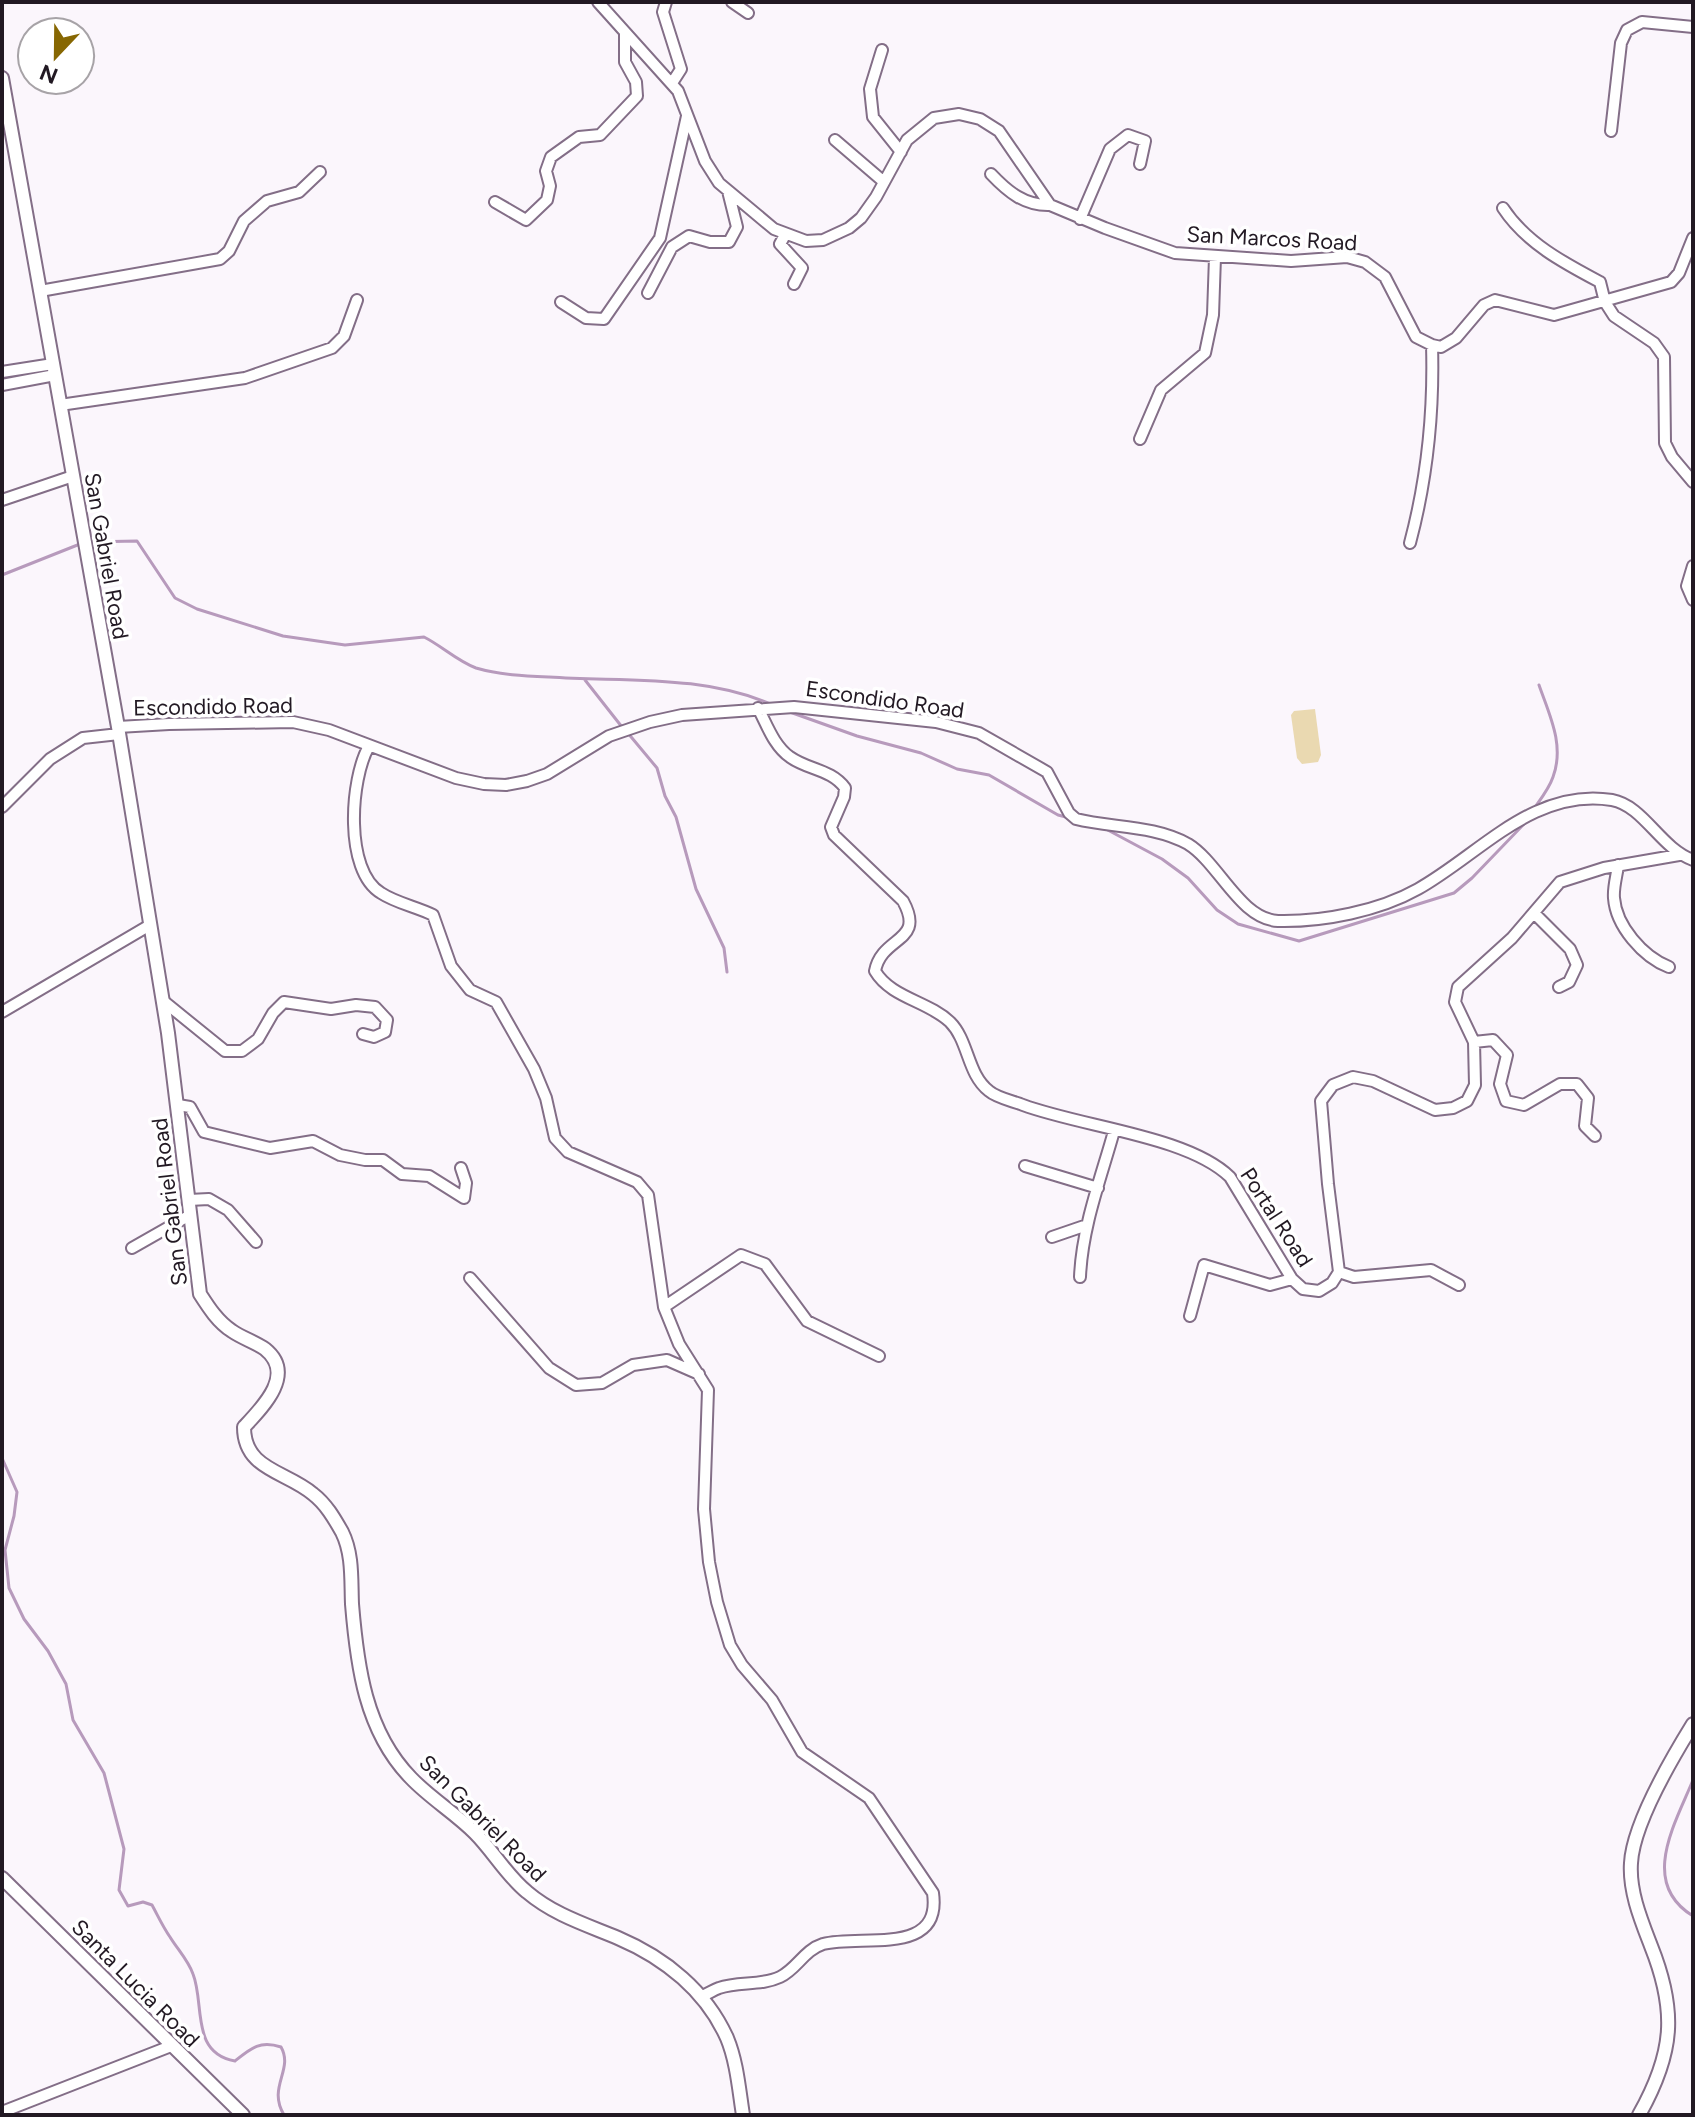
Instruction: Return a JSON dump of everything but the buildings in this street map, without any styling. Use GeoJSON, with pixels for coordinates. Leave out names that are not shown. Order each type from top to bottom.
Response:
{"type":"FeatureCollection","features":[{"type":"Feature","properties":{"kind":"street","name":"San Marcos Road"},"geometry":{"type":"LineString","coordinates":[[598,2],[678,91],[709,170],[728,191],[785,235],[806,241],[823,240],[843,231],[861,218],[907,140],[934,118],[959,114],[980,119],[999,131],[1029,179],[1050,205],[1080,219],[1175,253],[1291,261],[1347,257],[1365,262],[1385,277],[1416,337],[1432,345]]}},
{"type":"Feature","properties":{"kind":"street"},"geometry":{"type":"LineString","coordinates":[[666,2],[663,12],[681,69],[672,83]]}},
{"type":"Feature","properties":{"kind":"street"},"geometry":{"type":"LineString","coordinates":[[732,2],[748,13]]}},
{"type":"Feature","properties":{"kind":"street"},"geometry":{"type":"LineString","coordinates":[[1611,131],[1621,43],[1627,30],[1642,22],[1693,27]]}},
{"type":"Feature","properties":{"kind":"street"},"geometry":{"type":"LineString","coordinates":[[495,202],[526,220],[547,200],[550,186],[546,171],[551,157],[579,137],[600,135],[637,96],[636,82],[625,62],[625,32]]}},
{"type":"Feature","properties":{"kind":"street"},"geometry":{"type":"LineString","coordinates":[[882,50],[870,89],[873,117],[901,152]]}},
{"type":"Feature","properties":{"kind":"street","name":"San Gabriel Road"},"geometry":{"type":"LineString","coordinates":[[2,78],[150,925],[178,1105],[200,1294],[213,1314],[230,1330],[266,1350],[278,1365],[277,1383],[263,1406],[244,1427],[244,1443],[255,1459],[312,1493],[329,1510],[344,1536],[350,1561],[361,1672],[371,1718],[410,1777],[478,1836],[526,1892],[570,1921],[620,1939],[659,1958],[702,1996],[727,2039],[743,2115]]}},
{"type":"Feature","properties":{"kind":"street"},"geometry":{"type":"LineString","coordinates":[[561,302],[586,318],[604,319],[636,275],[660,238],[687,114]]}},
{"type":"Feature","properties":{"kind":"street"},"geometry":{"type":"LineString","coordinates":[[1080,219],[1110,149],[1128,135],[1145,141],[1140,164]]}},
{"type":"Feature","properties":{"kind":"street"},"geometry":{"type":"LineString","coordinates":[[835,140],[884,182]]}},
{"type":"Feature","properties":{"kind":"street"},"geometry":{"type":"LineString","coordinates":[[40,291],[220,259],[229,251],[244,221],[267,201],[299,192],[320,172]]}},
{"type":"Feature","properties":{"kind":"street"},"geometry":{"type":"LineString","coordinates":[[991,174],[1007,191],[1035,206],[1050,205]]}},
{"type":"Feature","properties":{"kind":"street"},"geometry":{"type":"LineString","coordinates":[[648,293],[672,247],[689,236],[710,242],[729,242],[737,227],[728,191]]}},
{"type":"Feature","properties":{"kind":"street"},"geometry":{"type":"LineString","coordinates":[[1503,208],[1516,227],[1562,262],[1600,282],[1605,302],[1614,316],[1654,343],[1664,357],[1665,443],[1672,457],[1693,482]]}},
{"type":"Feature","properties":{"kind":"street"},"geometry":{"type":"LineString","coordinates":[[785,235],[780,244],[802,268],[794,284]]}},
{"type":"Feature","properties":{"kind":"street"},"geometry":{"type":"LineString","coordinates":[[1410,543],[1421,504],[1431,420],[1432,345],[1441,347],[1456,338],[1484,305],[1495,300],[1554,315],[1671,282],[1679,273],[1693,238]]}},
{"type":"Feature","properties":{"kind":"street"},"geometry":{"type":"LineString","coordinates":[[1140,439],[1161,390],[1205,353],[1213,315],[1215,257]]}},
{"type":"Feature","properties":{"kind":"street"},"geometry":{"type":"LineString","coordinates":[[60,405],[245,378],[332,348],[344,336],[357,300]]}},
{"type":"Feature","properties":{"kind":"street"},"geometry":{"type":"LineString","coordinates":[[2,372],[54,369]]}},
{"type":"Feature","properties":{"kind":"street"},"geometry":{"type":"LineString","coordinates":[[2,385],[54,369]]}},
{"type":"Feature","properties":{"kind":"street"},"geometry":{"type":"LineString","coordinates":[[2,500],[73,476]]}},
{"type":"Feature","properties":{"kind":"street"},"geometry":{"type":"LineString","coordinates":[[1693,566],[1687,586],[1693,600]]}},
{"type":"Feature","properties":{"kind":"street","name":"Escondido Road"},"geometry":{"type":"LineString","coordinates":[[2,807],[50,759],[83,738],[118,730],[279,721],[329,730],[456,778],[506,785],[547,774],[609,736],[650,722],[682,715],[794,707],[936,722],[979,733],[1047,772],[1072,817],[1140,829],[1187,844],[1206,859],[1252,911],[1272,920],[1324,917],[1387,903],[1419,888],[1542,808],[1585,800],[1611,800],[1625,805],[1679,855],[1693,860]]}},
{"type":"Feature","properties":{"kind":"street","name":"Portal Road"},"geometry":{"type":"LineString","coordinates":[[758,708],[776,743],[787,755],[831,774],[845,788],[831,827],[834,835],[903,901],[911,915],[911,925],[877,958],[875,971],[880,980],[891,989],[935,1010],[952,1024],[973,1072],[990,1092],[1034,1109],[1184,1150],[1216,1164],[1230,1177],[1292,1279],[1303,1289],[1319,1291],[1332,1283],[1339,1272],[1321,1101],[1333,1085],[1353,1077],[1373,1081],[1435,1110],[1453,1108],[1467,1101],[1475,1085],[1474,1042],[1455,1002],[1458,987],[1512,938],[1560,882],[1618,865],[1679,855]]}},
{"type":"Feature","properties":{"kind":"street"},"geometry":{"type":"LineString","coordinates":[[369,746],[357,781],[354,808],[355,844],[360,865],[379,892],[433,915],[451,966],[470,990],[496,1002],[534,1069],[546,1098],[555,1138],[568,1152],[637,1182],[648,1195],[664,1307],[679,1344],[708,1390],[704,1509],[709,1562],[730,1645],[742,1665],[772,1700],[802,1752],[869,1798],[933,1893],[935,1909],[928,1924],[917,1935],[827,1943],[810,1949],[783,1976],[720,1987],[702,1996]]}},
{"type":"Feature","properties":{"kind":"street"},"geometry":{"type":"LineString","coordinates":[[1618,865],[1614,898],[1623,927],[1657,962],[1669,967]]}},
{"type":"Feature","properties":{"kind":"street"},"geometry":{"type":"LineString","coordinates":[[1534,913],[1570,949],[1577,965],[1569,982],[1559,987]]}},
{"type":"Feature","properties":{"kind":"street"},"geometry":{"type":"LineString","coordinates":[[2,1012],[150,925]]}},
{"type":"Feature","properties":{"kind":"street"},"geometry":{"type":"LineString","coordinates":[[162,1000],[225,1051],[242,1051],[258,1039],[273,1013],[284,1002],[331,1009],[356,1005],[375,1007],[387,1020],[385,1032],[374,1037],[363,1034]]}},
{"type":"Feature","properties":{"kind":"street"},"geometry":{"type":"LineString","coordinates":[[1474,1042],[1493,1040],[1507,1055],[1500,1084],[1506,1101],[1524,1105],[1560,1084],[1577,1084],[1588,1098],[1585,1126],[1595,1136]]}},
{"type":"Feature","properties":{"kind":"street"},"geometry":{"type":"LineString","coordinates":[[178,1105],[190,1107],[204,1132],[270,1148],[313,1141],[340,1155],[383,1160],[402,1174],[429,1176],[464,1198],[466,1183],[461,1168]]}},
{"type":"Feature","properties":{"kind":"street"},"geometry":{"type":"LineString","coordinates":[[1080,1277],[1087,1225],[1114,1131]]}},
{"type":"Feature","properties":{"kind":"street"},"geometry":{"type":"LineString","coordinates":[[1025,1166],[1098,1188]]}},
{"type":"Feature","properties":{"kind":"street"},"geometry":{"type":"LineString","coordinates":[[189,1200],[209,1199],[228,1210],[256,1242]]}},
{"type":"Feature","properties":{"kind":"street"},"geometry":{"type":"LineString","coordinates":[[132,1248],[190,1215]]}},
{"type":"Feature","properties":{"kind":"street"},"geometry":{"type":"LineString","coordinates":[[1052,1237],[1087,1225]]}},
{"type":"Feature","properties":{"kind":"street"},"geometry":{"type":"LineString","coordinates":[[664,1307],[741,1255],[765,1264],[807,1321],[879,1356]]}},
{"type":"Feature","properties":{"kind":"street"},"geometry":{"type":"LineString","coordinates":[[1190,1316],[1204,1265],[1270,1285],[1292,1279]]}},
{"type":"Feature","properties":{"kind":"street"},"geometry":{"type":"LineString","coordinates":[[1339,1272],[1354,1277],[1431,1270],[1459,1285]]}},
{"type":"Feature","properties":{"kind":"street"},"geometry":{"type":"LineString","coordinates":[[470,1278],[549,1368],[576,1385],[602,1383],[633,1365],[667,1360],[699,1374]]}},
{"type":"Feature","properties":{"kind":"street"},"geometry":{"type":"LineString","coordinates":[[1639,2115],[1666,2049],[1669,2014],[1663,1976],[1640,1918],[1632,1883],[1634,1842],[1693,1724]]}},
{"type":"Feature","properties":{"kind":"street","name":"Santa Lucia Road"},"geometry":{"type":"LineString","coordinates":[[2,1878],[243,2115]]}},
{"type":"Feature","properties":{"kind":"street"},"geometry":{"type":"LineString","coordinates":[[2,2112],[171,2046]]}},
{"type":"Feature","properties":{"kind":"shaded area"},"geometry":{"type":"Polygon","coordinates":[[[1315,709],[1321,755],[1318,762],[1302,764],[1297,758],[1291,715],[1294,711],[1315,709]]]}},
{"type":"Feature","properties":{"kind":"waterway"},"geometry":{"type":"LineString","coordinates":[[88,542],[137,541],[175,598],[197,609],[283,636],[345,645],[424,637],[469,665],[494,672],[691,684],[719,688],[773,705]]}},
{"type":"Feature","properties":{"kind":"waterway"},"geometry":{"type":"LineString","coordinates":[[2,575],[80,544]]}},
{"type":"Feature","properties":{"kind":"waterway"},"geometry":{"type":"LineString","coordinates":[[585,680],[622,727]]}},
{"type":"Feature","properties":{"kind":"waterway"},"geometry":{"type":"LineString","coordinates":[[1533,810],[1551,781],[1557,753],[1554,730],[1539,685]]}},
{"type":"Feature","properties":{"kind":"waterway"},"geometry":{"type":"LineString","coordinates":[[787,711],[857,736],[921,753],[957,769],[989,775],[1066,817]]}},
{"type":"Feature","properties":{"kind":"waterway"},"geometry":{"type":"LineString","coordinates":[[627,732],[657,768],[665,796],[676,817],[696,889],[724,948],[727,972]]}},
{"type":"Feature","properties":{"kind":"waterway"},"geometry":{"type":"LineString","coordinates":[[1104,828],[1162,859],[1188,878],[1217,910],[1238,924],[1299,941],[1454,893],[1525,823]]}},
{"type":"Feature","properties":{"kind":"waterway"},"geometry":{"type":"LineString","coordinates":[[2,1458],[17,1492],[5,1550],[9,1588],[24,1619],[48,1651],[66,1684],[73,1720],[104,1773],[124,1849],[119,1890],[128,1906],[143,1902],[152,1905],[188,1964],[196,1986],[205,2038],[211,2048],[235,2061],[256,2046],[267,2044],[281,2047],[285,2063],[278,2096],[284,2115]]}},
{"type":"Feature","properties":{"kind":"waterway"},"geometry":{"type":"LineString","coordinates":[[1693,1780],[1671,1834],[1665,1870],[1668,1887],[1677,1902],[1693,1916]]}}]}
